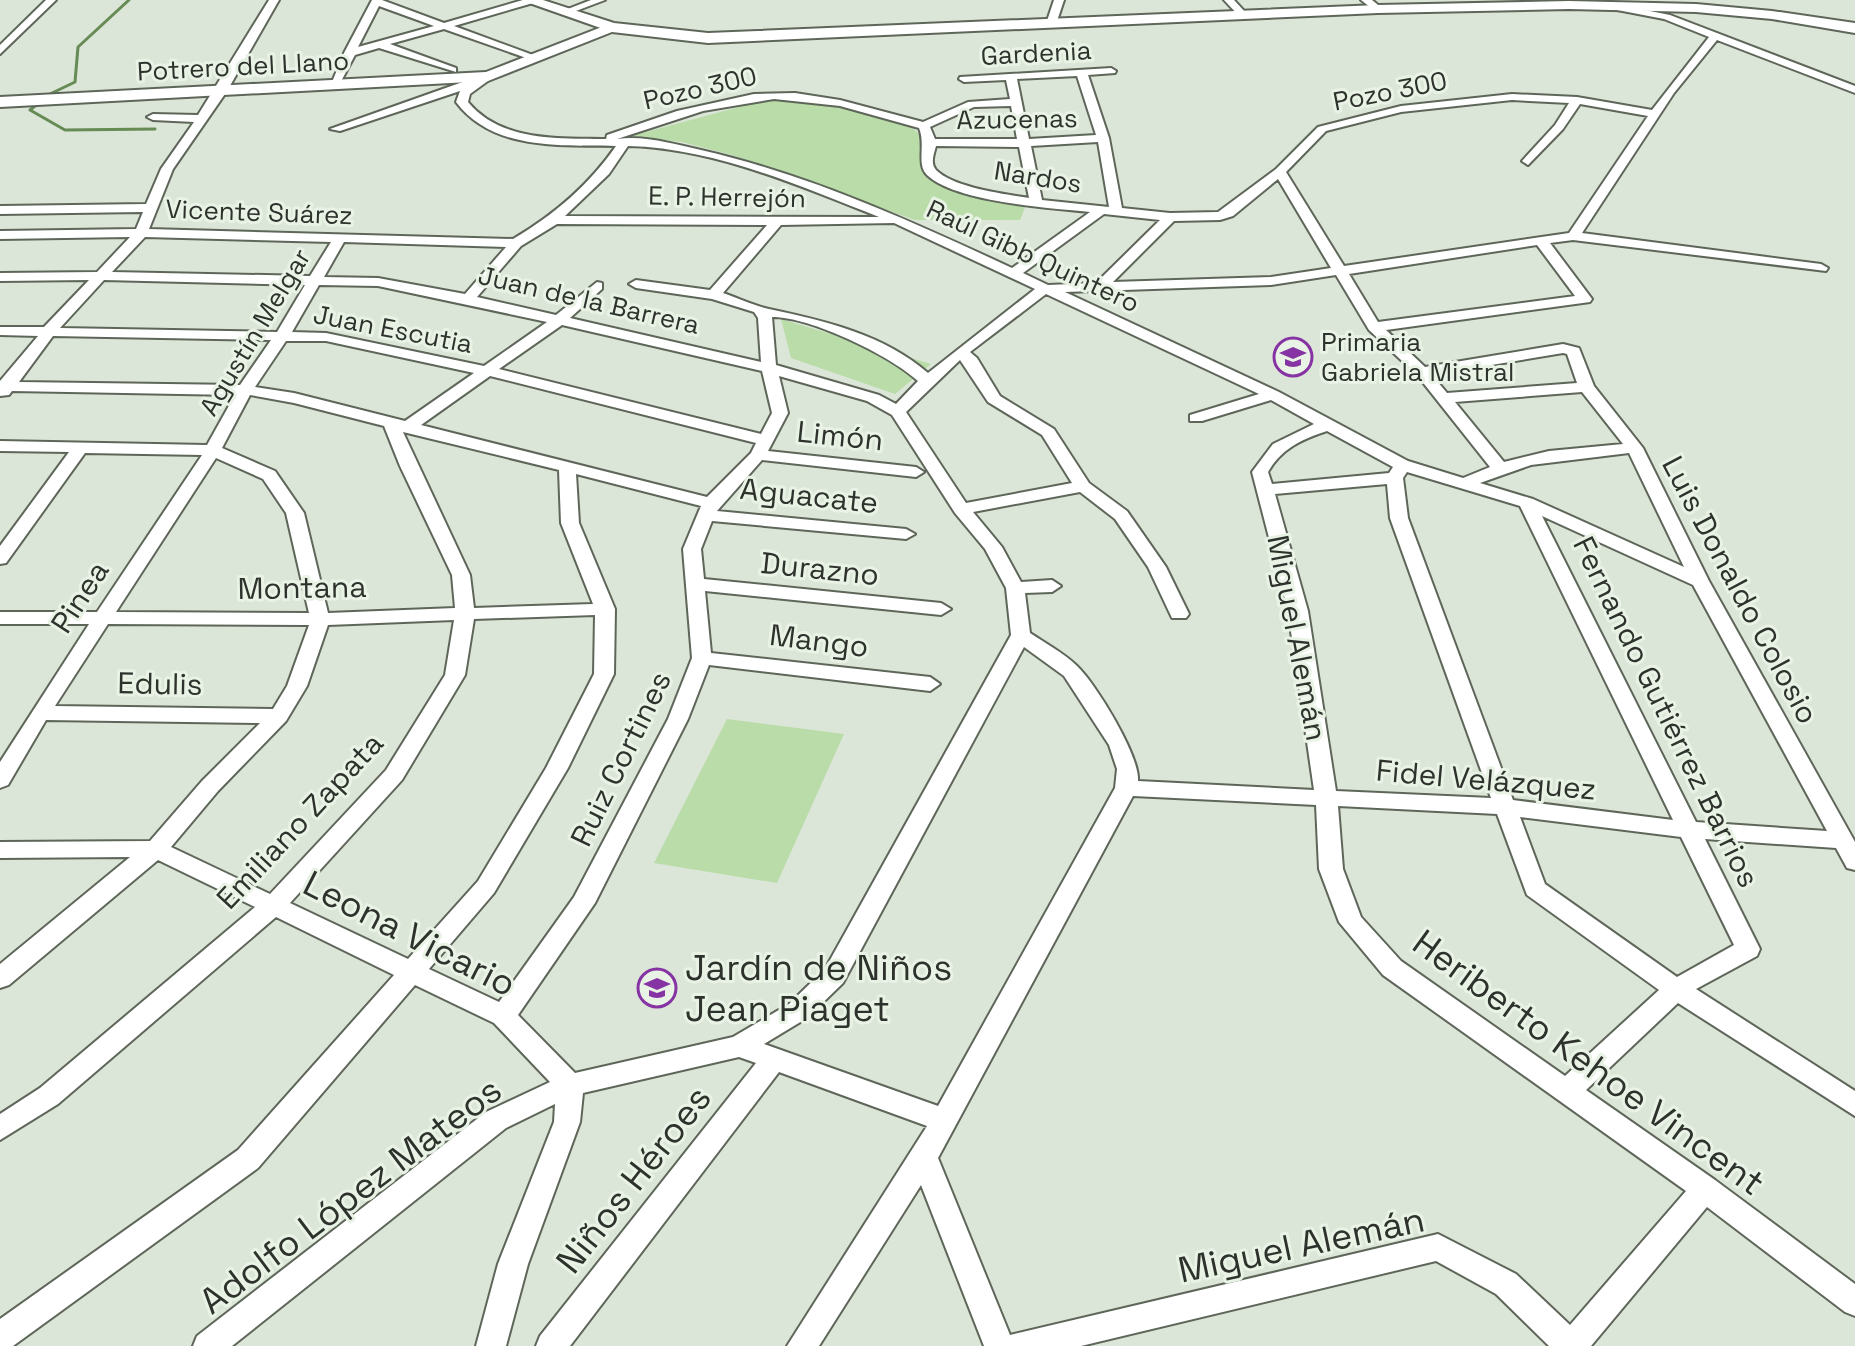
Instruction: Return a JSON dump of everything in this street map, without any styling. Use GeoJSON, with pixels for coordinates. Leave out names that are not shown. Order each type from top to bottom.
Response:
{"type":"FeatureCollection","features":[{"type":"Feature","properties":{"kind":"main road"},"geometry":{"type":"LineString","coordinates":[[529,0],[612,27],[708,38],[1243,15],[1372,5],[1701,4],[1720,10],[1855,28]]}},
{"type":"Feature","properties":{"kind":"street"},"geometry":{"type":"LineString","coordinates":[[0,51],[51,0]]}},
{"type":"Feature","properties":{"kind":"street"},"geometry":{"type":"LineString","coordinates":[[3,389],[49,331],[141,233],[167,169],[221,91],[274,0]]}},
{"type":"Feature","properties":{"kind":"street"},"geometry":{"type":"LineString","coordinates":[[349,53],[529,0]]}},
{"type":"Feature","properties":{"kind":"street"},"geometry":{"type":"LineString","coordinates":[[561,10],[582,0]]}},
{"type":"Feature","properties":{"kind":"street"},"geometry":{"type":"LineString","coordinates":[[561,10],[600,0]]}},
{"type":"Feature","properties":{"kind":"street"},"geometry":{"type":"LineString","coordinates":[[1051,24],[1059,0]]}},
{"type":"Feature","properties":{"kind":"street"},"geometry":{"type":"LineString","coordinates":[[1229,0],[1243,15]]}},
{"type":"Feature","properties":{"kind":"street"},"geometry":{"type":"LineString","coordinates":[[334,85],[377,1],[536,58]]}},
{"type":"Feature","properties":{"kind":"street"},"geometry":{"type":"LineString","coordinates":[[1602,5],[1667,17],[1855,90]]}},
{"type":"Feature","properties":{"kind":"street"},"geometry":{"type":"LineString","coordinates":[[1667,17],[1703,17],[1720,10]]}},
{"type":"Feature","properties":{"kind":"street","name":"Potrero del Llano"},"geometry":{"type":"LineString","coordinates":[[2,102],[484,79],[612,27]]}},
{"type":"Feature","properties":{"kind":"street"},"geometry":{"type":"LineString","coordinates":[[0,30],[21,31]]}},
{"type":"Feature","properties":{"kind":"street"},"geometry":{"type":"LineString","coordinates":[[1573,236],[1670,91],[1716,35]]}},
{"type":"Feature","properties":{"kind":"street"},"geometry":{"type":"LineString","coordinates":[[382,45],[452,70]]}},
{"type":"Feature","properties":{"kind":"street","name":"Gardenia"},"geometry":{"type":"LineString","coordinates":[[964,79],[1111,71]]}},
{"type":"Feature","properties":{"kind":"street"},"geometry":{"type":"LineString","coordinates":[[1081,72],[1103,138],[1116,212]]}},
{"type":"Feature","properties":{"kind":"street"},"geometry":{"type":"LineString","coordinates":[[1011,77],[1036,203]]}},
{"type":"Feature","properties":{"kind":"street"},"geometry":{"type":"LineString","coordinates":[[336,129],[484,79]]}},
{"type":"Feature","properties":{"kind":"street"},"geometry":{"type":"LineString","coordinates":[[484,79],[465,92],[462,102],[471,113],[502,132],[542,141],[625,141]]}},
{"type":"Feature","properties":{"kind":"street","name":"Pozo 300"},"geometry":{"type":"LineString","coordinates":[[603,140],[642,126],[733,102],[775,96],[881,113],[924,126]]}},
{"type":"Feature","properties":{"kind":"street","name":"Pozo 300"},"geometry":{"type":"LineString","coordinates":[[1116,212],[1170,217],[1228,213],[1280,172],[1322,129],[1401,109],[1512,97],[1577,100],[1657,114]]}},
{"type":"Feature","properties":{"kind":"street"},"geometry":{"type":"LineString","coordinates":[[1528,161],[1559,127],[1577,100]]}},
{"type":"Feature","properties":{"kind":"street"},"geometry":{"type":"LineString","coordinates":[[931,142],[924,126],[972,104],[1014,102]]}},
{"type":"Feature","properties":{"kind":"street"},"geometry":{"type":"LineString","coordinates":[[153,117],[202,119]]}},
{"type":"Feature","properties":{"kind":"street","name":"Azucenas"},"geometry":{"type":"LineString","coordinates":[[931,142],[1023,143],[1103,138]]}},
{"type":"Feature","properties":{"kind":"street"},"geometry":{"type":"LineString","coordinates":[[468,299],[516,243],[554,220],[605,171],[625,141]]}},
{"type":"Feature","properties":{"kind":"street","name":"Raúl Gibb Quintero"},"geometry":{"type":"LineString","coordinates":[[625,141],[706,153],[751,165],[901,221],[1273,395],[1327,425],[1398,472]]}},
{"type":"Feature","properties":{"kind":"street","name":"Nardos"},"geometry":{"type":"LineString","coordinates":[[931,142],[926,160],[931,172],[954,184],[991,196],[1116,212]]}},
{"type":"Feature","properties":{"kind":"street"},"geometry":{"type":"LineString","coordinates":[[1280,172],[1374,327],[1422,372],[1499,467]]}},
{"type":"Feature","properties":{"kind":"street"},"geometry":{"type":"LineString","coordinates":[[0,210],[151,208]]}},
{"type":"Feature","properties":{"kind":"street"},"geometry":{"type":"LineString","coordinates":[[1012,274],[1100,211]]}},
{"type":"Feature","properties":{"kind":"street"},"geometry":{"type":"LineString","coordinates":[[1101,286],[1170,217]]}},
{"type":"Feature","properties":{"kind":"street","name":"E. P. Herrejón"},"geometry":{"type":"LineString","coordinates":[[554,220],[901,221]]}},
{"type":"Feature","properties":{"kind":"street"},"geometry":{"type":"LineString","coordinates":[[714,295],[776,222]]}},
{"type":"Feature","properties":{"kind":"street","name":"Vicente Suárez"},"geometry":{"type":"LineString","coordinates":[[0,235],[141,233],[516,243]]}},
{"type":"Feature","properties":{"kind":"street"},"geometry":{"type":"LineString","coordinates":[[802,1346],[924,1157],[1126,788],[1128,769],[1119,744],[1071,671],[1021,635],[1015,588],[993,547],[961,509],[898,412],[960,352],[1044,289],[1271,281],[1573,236],[1821,268]]}},
{"type":"Feature","properties":{"kind":"street","name":"Agustín Melgar"},"geometry":{"type":"LineString","coordinates":[[213,450],[245,390],[283,334],[339,239]]}},
{"type":"Feature","properties":{"kind":"street"},"geometry":{"type":"LineString","coordinates":[[1374,327],[1585,299],[1541,241]]}},
{"type":"Feature","properties":{"kind":"street","name":"Juan de la Barrera"},"geometry":{"type":"LineString","coordinates":[[0,277],[378,282],[468,299],[769,368],[873,398],[898,412]]}},
{"type":"Feature","properties":{"kind":"street"},"geometry":{"type":"LineString","coordinates":[[3,389],[245,390],[294,398],[709,509],[763,448],[780,413],[769,368],[765,318],[745,303],[714,295],[636,284]]}},
{"type":"Feature","properties":{"kind":"street"},"geometry":{"type":"LineString","coordinates":[[399,427],[488,371],[559,320],[597,286]]}},
{"type":"Feature","properties":{"kind":"street"},"geometry":{"type":"LineString","coordinates":[[762,313],[780,313],[885,348],[909,362],[928,381]]}},
{"type":"Feature","properties":{"kind":"street","name":"Juan Escutia"},"geometry":{"type":"LineString","coordinates":[[0,331],[326,337],[488,371],[763,448]]}},
{"type":"Feature","properties":{"kind":"street","name":"Luis Donaldo Colosio"},"geometry":{"type":"LineString","coordinates":[[1422,372],[1574,351],[1586,387],[1635,448],[1700,581],[1855,862]]}},
{"type":"Feature","properties":{"kind":"street"},"geometry":{"type":"LineString","coordinates":[[960,352],[972,361],[994,399],[1048,432],[1083,486],[1121,515],[1157,567],[1179,614]]}},
{"type":"Feature","properties":{"kind":"street"},"geometry":{"type":"LineString","coordinates":[[1443,398],[1586,387]]}},
{"type":"Feature","properties":{"kind":"street"},"geometry":{"type":"LineString","coordinates":[[1196,418],[1273,395]]}},
{"type":"Feature","properties":{"kind":"street","name":"Miguel Alemán"},"geometry":{"type":"LineString","coordinates":[[1326,797],[1298,611],[1260,472],[1267,455],[1297,436],[1327,425]]}},
{"type":"Feature","properties":{"kind":"street","name":"Emiliano Zapata"},"geometry":{"type":"LineString","coordinates":[[0,1128],[49,1096],[275,904],[394,775],[455,675],[465,613],[461,575],[408,466],[399,427]]}},
{"type":"Feature","properties":{"kind":"street"},"geometry":{"type":"LineString","coordinates":[[0,446],[213,450],[269,475],[295,513],[319,619],[318,631],[297,686],[279,716],[210,786],[156,849],[0,978]]}},
{"type":"Feature","properties":{"kind":"street"},"geometry":{"type":"LineString","coordinates":[[0,559],[80,448]]}},
{"type":"Feature","properties":{"kind":"street","name":"Limón"},"geometry":{"type":"LineString","coordinates":[[763,448],[916,472]]}},
{"type":"Feature","properties":{"kind":"street"},"geometry":{"type":"LineString","coordinates":[[1467,483],[1499,467],[1540,456],[1635,448]]}},
{"type":"Feature","properties":{"kind":"street","name":"Pinea"},"geometry":{"type":"LineString","coordinates":[[0,780],[40,713],[213,450]]}},
{"type":"Feature","properties":{"kind":"street"},"geometry":{"type":"LineString","coordinates":[[0,1337],[248,1159],[414,974],[486,887],[557,768],[604,674],[605,609],[570,523],[567,469]]}},
{"type":"Feature","properties":{"kind":"street"},"geometry":{"type":"LineString","coordinates":[[1398,472],[1399,518],[1535,889],[1676,989],[1855,1105]]}},
{"type":"Feature","properties":{"kind":"street"},"geometry":{"type":"LineString","coordinates":[[1266,490],[1398,472],[1467,483],[1527,503],[1700,581]]}},
{"type":"Feature","properties":{"kind":"street"},"geometry":{"type":"LineString","coordinates":[[961,509],[1083,486]]}},
{"type":"Feature","properties":{"kind":"street","name":"Fernando Gutiérrez Barrios"},"geometry":{"type":"LineString","coordinates":[[1527,503],[1748,949],[1676,989]]}},
{"type":"Feature","properties":{"kind":"street","name":"Aguacate"},"geometry":{"type":"LineString","coordinates":[[709,509],[906,534]]}},
{"type":"Feature","properties":{"kind":"street","name":"Ruiz Cortines"},"geometry":{"type":"LineString","coordinates":[[503,1016],[583,903],[655,769],[702,658],[692,549],[709,509]]}},
{"type":"Feature","properties":{"kind":"street","name":"Durazno"},"geometry":{"type":"LineString","coordinates":[[694,584],[941,609]]}},
{"type":"Feature","properties":{"kind":"street"},"geometry":{"type":"LineString","coordinates":[[1015,588],[1052,586]]}},
{"type":"Feature","properties":{"kind":"street","name":"Montana"},"geometry":{"type":"LineString","coordinates":[[0,618],[319,619],[605,609]]}},
{"type":"Feature","properties":{"kind":"street","name":"Adolfo López Mateos"},"geometry":{"type":"LineString","coordinates":[[208,1346],[496,1120],[570,1085],[739,1046],[798,1011],[834,976],[1021,635]]}},
{"type":"Feature","properties":{"kind":"street","name":"Mango"},"geometry":{"type":"LineString","coordinates":[[702,658],[930,684]]}},
{"type":"Feature","properties":{"kind":"street","name":"Edulis"},"geometry":{"type":"LineString","coordinates":[[40,713],[279,716]]}},
{"type":"Feature","properties":{"kind":"street","name":"Fidel Velázquez"},"geometry":{"type":"LineString","coordinates":[[1126,788],[1505,807],[1689,830],[1841,840]]}},
{"type":"Feature","properties":{"kind":"street","name":"Heriberto Kehoe Vincent"},"geometry":{"type":"LineString","coordinates":[[1326,797],[1331,869],[1351,922],[1392,968],[1705,1189],[1855,1302]]}},
{"type":"Feature","properties":{"kind":"street"},"geometry":{"type":"LineString","coordinates":[[0,850],[156,849]]}},
{"type":"Feature","properties":{"kind":"street","name":"Leona Vicario"},"geometry":{"type":"LineString","coordinates":[[156,849],[503,1016],[570,1085]]}},
{"type":"Feature","properties":{"kind":"street"},"geometry":{"type":"LineString","coordinates":[[1567,1091],[1676,989]]}},
{"type":"Feature","properties":{"kind":"street"},"geometry":{"type":"LineString","coordinates":[[739,1046],[944,1120]]}},
{"type":"Feature","properties":{"kind":"street","name":"Niños Héroes"},"geometry":{"type":"LineString","coordinates":[[551,1346],[774,1059]]}},
{"type":"Feature","properties":{"kind":"street"},"geometry":{"type":"LineString","coordinates":[[491,1346],[513,1264],[567,1122],[570,1085]]}},
{"type":"Feature","properties":{"kind":"street"},"geometry":{"type":"LineString","coordinates":[[924,1157],[999,1346]]}},
{"type":"Feature","properties":{"kind":"street"},"geometry":{"type":"LineString","coordinates":[[1571,1346],[1705,1189]]}},
{"type":"Feature","properties":{"kind":"street","name":"Miguel Alemán"},"geometry":{"type":"LineString","coordinates":[[1019,1346],[1438,1247],[1506,1284],[1571,1346]]}},
{"type":"Feature","properties":{"kind":"green space"},"geometry":{"type":"Polygon","coordinates":[[[765,100],[846,109],[907,125],[919,136],[923,174],[942,184],[1026,205],[1020,220],[915,220],[732,155],[682,142],[631,136],[765,100]]]}},
{"type":"Feature","properties":{"kind":"green space"},"geometry":{"type":"Polygon","coordinates":[[[781,319],[931,364],[895,394],[791,358],[781,319]]]}},
{"type":"Feature","properties":{"kind":"green space"},"geometry":{"type":"Polygon","coordinates":[[[727,719],[844,734],[777,883],[654,863],[727,719]]]}},
{"type":"Feature","properties":{"kind":"waterway"},"geometry":{"type":"LineString","coordinates":[[129,0],[78,47],[75,82],[50,94],[30,110],[65,130],[155,129]]}},
{"type":"Feature","properties":{"kind":"place","name":"Primaria Gabriela Mistral"},"geometry":{"type":"Point","coordinates":[1293,357]}},
{"type":"Feature","properties":{"kind":"place","name":"Jardín de Niños Jean Piaget"},"geometry":{"type":"Point","coordinates":[657,988]}}]}
